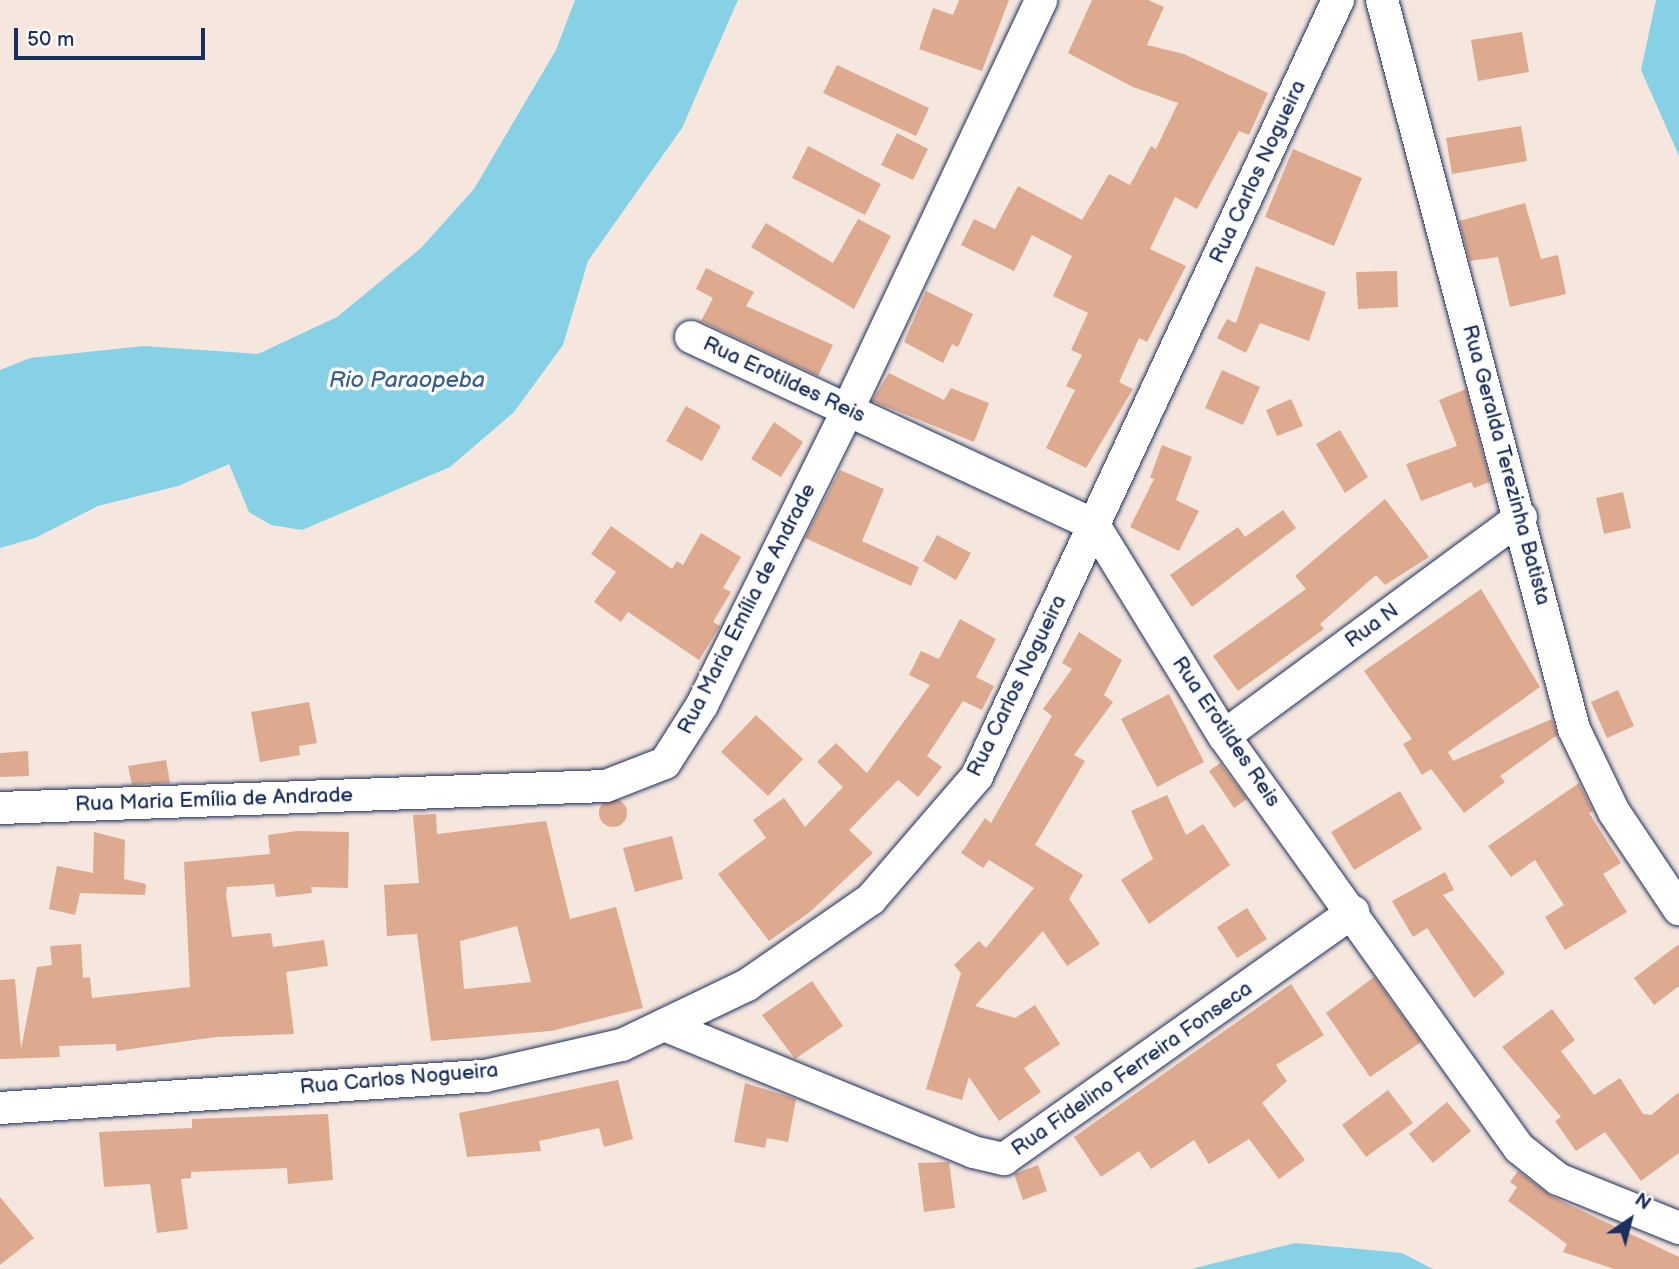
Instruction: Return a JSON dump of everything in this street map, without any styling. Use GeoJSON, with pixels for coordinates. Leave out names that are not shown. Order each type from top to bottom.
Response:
{"type":"FeatureCollection","features":[{"type":"Feature","properties":{"kind":"street","name":"Rua Maria Emília de Andrade"},"geometry":{"type":"LineString","coordinates":[[0,808],[606,786],[665,763],[702,705],[848,409],[1041,0]]}},
{"type":"Feature","properties":{"kind":"street","name":"Rua Carlos Nogueira"},"geometry":{"type":"LineString","coordinates":[[0,1108],[485,1076],[622,1045],[747,985],[871,899],[977,776],[1338,0]]}},
{"type":"Feature","properties":{"kind":"street","name":"Rua Geralda Terezinha Batista"},"geometry":{"type":"LineString","coordinates":[[1382,0],[1521,517],[1574,729],[1614,812],[1679,909]]}},
{"type":"Feature","properties":{"kind":"street","name":"Rua Erotildes Reis"},"geometry":{"type":"LineString","coordinates":[[691,337],[1094,525],[1223,736],[1536,1166],[1679,1228]]}},
{"type":"Feature","properties":{"kind":"street","name":"Rua N"},"geometry":{"type":"LineString","coordinates":[[1223,736],[1521,517]]}},
{"type":"Feature","properties":{"kind":"street","name":"Rua Fidelino Ferreira Fonseca"},"geometry":{"type":"LineString","coordinates":[[664,1025],[972,1152],[1004,1159],[1353,912]]}},
{"type":"Feature","properties":{"kind":"water","name":"Rio Paraopeba"},"geometry":{"type":"Polygon","coordinates":[[[575,0],[738,0],[682,128],[588,261],[563,345],[514,412],[450,467],[302,530],[271,525],[249,512],[229,464],[178,486],[98,506],[35,538],[0,548],[0,370],[30,358],[144,346],[258,354],[337,317],[421,248],[474,189],[556,50],[575,0]]]}},
{"type":"Feature","properties":{"kind":"water"},"geometry":{"type":"Polygon","coordinates":[[[1656,0],[1679,0],[1679,156],[1641,70],[1656,0]]]}},
{"type":"Feature","properties":{"kind":"water"},"geometry":{"type":"Polygon","coordinates":[[[1295,1243],[1402,1253],[1433,1269],[1191,1269],[1295,1243]]]}},
{"type":"Feature","properties":{"kind":"building"},"geometry":{"type":"Polygon","coordinates":[[[959,0],[1009,0],[982,71],[919,49],[933,8],[953,15],[959,0]]]}},
{"type":"Feature","properties":{"kind":"building"},"geometry":{"type":"Polygon","coordinates":[[[1092,0],[1148,0],[1164,7],[1147,45],[1184,54],[1268,93],[1249,135],[1239,131],[1197,209],[1175,197],[1150,249],[1186,266],[1147,342],[1139,338],[1119,382],[1133,389],[1086,468],[1046,448],[1075,390],[1066,386],[1082,355],[1071,350],[1088,313],[1053,296],[1072,256],[1032,235],[1014,271],[961,245],[974,219],[995,229],[1018,186],[1082,220],[1109,174],[1130,185],[1151,146],[1156,149],[1178,103],[1133,87],[1068,53],[1092,0]]]}},
{"type":"Feature","properties":{"kind":"building"},"geometry":{"type":"Polygon","coordinates":[[[1522,32],[1529,72],[1478,81],[1471,40],[1522,32]]]}},
{"type":"Feature","properties":{"kind":"building"},"geometry":{"type":"Polygon","coordinates":[[[837,65],[929,108],[916,136],[823,93],[837,65]]]}},
{"type":"Feature","properties":{"kind":"building"},"geometry":{"type":"Polygon","coordinates":[[[1521,126],[1527,161],[1452,174],[1446,138],[1521,126]]]}},
{"type":"Feature","properties":{"kind":"building"},"geometry":{"type":"Polygon","coordinates":[[[897,133],[928,149],[913,180],[881,165],[897,133]]]}},
{"type":"Feature","properties":{"kind":"building"},"geometry":{"type":"Polygon","coordinates":[[[808,146],[881,184],[865,215],[792,178],[808,146]]]}},
{"type":"Feature","properties":{"kind":"building"},"geometry":{"type":"Polygon","coordinates":[[[1293,149],[1362,178],[1334,246],[1265,217],[1293,149]]]}},
{"type":"Feature","properties":{"kind":"building"},"geometry":{"type":"Polygon","coordinates":[[[1525,203],[1541,259],[1558,255],[1566,294],[1510,307],[1498,257],[1470,261],[1459,221],[1525,203]]]}},
{"type":"Feature","properties":{"kind":"building"},"geometry":{"type":"Polygon","coordinates":[[[858,219],[891,236],[854,309],[751,247],[766,223],[833,263],[858,219]]]}},
{"type":"Feature","properties":{"kind":"building"},"geometry":{"type":"Polygon","coordinates":[[[1256,266],[1326,292],[1309,341],[1260,323],[1246,353],[1217,338],[1227,319],[1236,323],[1256,266]]]}},
{"type":"Feature","properties":{"kind":"building"},"geometry":{"type":"Polygon","coordinates":[[[706,268],[754,292],[746,306],[833,345],[818,376],[701,321],[713,298],[696,289],[706,268]]]}},
{"type":"Feature","properties":{"kind":"building"},"geometry":{"type":"Polygon","coordinates":[[[1397,271],[1398,307],[1358,309],[1356,272],[1397,271]]]}},
{"type":"Feature","properties":{"kind":"building"},"geometry":{"type":"Polygon","coordinates":[[[926,291],[973,314],[958,347],[952,344],[943,363],[904,342],[926,291]]]}},
{"type":"Feature","properties":{"kind":"building"},"geometry":{"type":"Polygon","coordinates":[[[1222,370],[1260,387],[1243,425],[1205,408],[1222,370]]]}},
{"type":"Feature","properties":{"kind":"building"},"geometry":{"type":"Polygon","coordinates":[[[889,373],[944,400],[951,388],[989,403],[974,442],[872,401],[889,373]]]}},
{"type":"Feature","properties":{"kind":"building"},"geometry":{"type":"Polygon","coordinates":[[[1466,389],[1490,482],[1474,488],[1471,482],[1421,501],[1406,464],[1457,446],[1439,400],[1466,389]]]}},
{"type":"Feature","properties":{"kind":"building"},"geometry":{"type":"Polygon","coordinates":[[[1291,399],[1303,426],[1277,436],[1266,410],[1291,399]]]}},
{"type":"Feature","properties":{"kind":"building"},"geometry":{"type":"Polygon","coordinates":[[[686,406],[721,426],[702,461],[666,441],[686,406]]]}},
{"type":"Feature","properties":{"kind":"building"},"geometry":{"type":"Polygon","coordinates":[[[774,422],[803,442],[781,477],[751,459],[774,422]]]}},
{"type":"Feature","properties":{"kind":"building"},"geometry":{"type":"Polygon","coordinates":[[[1340,430],[1368,477],[1345,493],[1316,444],[1340,430]]]}},
{"type":"Feature","properties":{"kind":"building"},"geometry":{"type":"Polygon","coordinates":[[[1162,445],[1192,457],[1176,500],[1199,511],[1179,551],[1130,527],[1154,479],[1150,478],[1162,445]]]}},
{"type":"Feature","properties":{"kind":"building"},"geometry":{"type":"Polygon","coordinates":[[[840,470],[884,489],[862,541],[919,567],[911,586],[805,538],[840,470]]]}},
{"type":"Feature","properties":{"kind":"building"},"geometry":{"type":"Polygon","coordinates":[[[1623,492],[1631,528],[1604,534],[1596,498],[1623,492]]]}},
{"type":"Feature","properties":{"kind":"building"},"geometry":{"type":"Polygon","coordinates":[[[1385,499],[1429,557],[1385,585],[1376,575],[1320,624],[1324,629],[1238,691],[1213,656],[1306,589],[1295,576],[1385,499]]]}},
{"type":"Feature","properties":{"kind":"building"},"geometry":{"type":"Polygon","coordinates":[[[1283,510],[1296,528],[1192,607],[1170,575],[1238,527],[1245,537],[1283,510]]]}},
{"type":"Feature","properties":{"kind":"building"},"geometry":{"type":"Polygon","coordinates":[[[611,526],[672,569],[677,561],[683,565],[701,533],[741,557],[723,588],[731,592],[713,622],[720,626],[699,660],[628,612],[621,622],[594,602],[616,572],[591,554],[611,526]]]}},
{"type":"Feature","properties":{"kind":"building"},"geometry":{"type":"Polygon","coordinates":[[[937,535],[971,553],[956,580],[923,561],[937,535]]]}},
{"type":"Feature","properties":{"kind":"building"},"geometry":{"type":"Polygon","coordinates":[[[1481,589],[1540,687],[1448,752],[1453,761],[1552,719],[1557,735],[1500,776],[1505,782],[1464,813],[1431,769],[1422,775],[1403,744],[1412,739],[1364,671],[1481,589]]]}},
{"type":"Feature","properties":{"kind":"building"},"geometry":{"type":"Polygon","coordinates":[[[960,619],[996,639],[976,677],[994,686],[982,710],[963,701],[927,756],[942,767],[918,797],[898,780],[849,830],[873,853],[810,912],[769,941],[718,874],[766,838],[753,820],[784,798],[805,827],[843,787],[817,762],[836,743],[867,773],[930,685],[909,675],[921,651],[939,659],[960,619]]]}},
{"type":"Feature","properties":{"kind":"building"},"geometry":{"type":"Polygon","coordinates":[[[1079,632],[1122,660],[1104,695],[1113,702],[1074,755],[1085,761],[1035,845],[1083,875],[1069,899],[1100,944],[1067,966],[1043,931],[975,1006],[1015,1018],[1035,1005],[1060,1044],[1024,1068],[1041,1092],[999,1121],[969,1077],[962,1100],[926,1089],[961,973],[954,965],[979,941],[986,948],[1034,888],[989,860],[983,868],[961,853],[985,818],[991,823],[1052,716],[1043,709],[1072,669],[1062,663],[1079,632]]]}},
{"type":"Feature","properties":{"kind":"building"},"geometry":{"type":"Polygon","coordinates":[[[1618,690],[1634,726],[1607,738],[1591,702],[1618,690]]]}},
{"type":"Feature","properties":{"kind":"building"},"geometry":{"type":"Polygon","coordinates":[[[1169,694],[1204,762],[1157,787],[1121,719],[1169,694]]]}},
{"type":"Feature","properties":{"kind":"building"},"geometry":{"type":"Polygon","coordinates":[[[309,702],[317,743],[299,746],[300,755],[260,762],[251,712],[309,702]]]}},
{"type":"Feature","properties":{"kind":"building"},"geometry":{"type":"Polygon","coordinates":[[[756,715],[803,759],[768,796],[721,752],[756,715]]]}},
{"type":"Feature","properties":{"kind":"building"},"geometry":{"type":"Polygon","coordinates":[[[28,751],[29,776],[0,777],[0,753],[28,751]]]}},
{"type":"Feature","properties":{"kind":"building"},"geometry":{"type":"Polygon","coordinates":[[[166,760],[170,783],[132,785],[128,766],[166,760]]]}},
{"type":"Feature","properties":{"kind":"building"},"geometry":{"type":"Polygon","coordinates":[[[1220,763],[1247,799],[1234,808],[1209,771],[1220,763]]]}},
{"type":"Feature","properties":{"kind":"building"},"geometry":{"type":"Polygon","coordinates":[[[1579,783],[1593,811],[1589,813],[1621,863],[1603,874],[1627,912],[1565,950],[1545,917],[1564,905],[1535,860],[1511,877],[1488,846],[1579,783]]]}},
{"type":"Feature","properties":{"kind":"building"},"geometry":{"type":"Polygon","coordinates":[[[1400,791],[1422,829],[1354,870],[1331,832],[1400,791]]]}},
{"type":"Feature","properties":{"kind":"building"},"geometry":{"type":"Polygon","coordinates":[[[1167,795],[1186,835],[1203,824],[1230,865],[1149,924],[1121,880],[1153,859],[1131,811],[1167,795]]]}},
{"type":"Feature","properties":{"kind":"building"},"geometry":{"type":"Polygon","coordinates":[[[613,799],[623,803],[627,813],[623,823],[613,827],[603,823],[599,813],[603,803],[613,799]]]}},
{"type":"Feature","properties":{"kind":"building"},"geometry":{"type":"Polygon","coordinates":[[[436,814],[437,834],[546,821],[570,919],[616,907],[643,1008],[551,1031],[431,1041],[417,934],[387,936],[384,885],[419,883],[413,815],[436,814]],[[517,926],[460,941],[464,989],[531,982],[517,926]]]}},
{"type":"Feature","properties":{"kind":"building"},"geometry":{"type":"Polygon","coordinates":[[[297,831],[349,832],[348,888],[311,887],[312,893],[276,897],[274,884],[227,887],[226,895],[232,937],[271,933],[273,947],[324,940],[328,966],[286,972],[294,1034],[216,1037],[116,1051],[116,1044],[59,1046],[60,1057],[0,1059],[0,980],[15,979],[21,1049],[37,967],[52,965],[50,946],[81,944],[83,978],[90,977],[92,998],[190,987],[184,862],[270,854],[268,835],[297,831]]]}},
{"type":"Feature","properties":{"kind":"building"},"geometry":{"type":"Polygon","coordinates":[[[94,832],[125,840],[124,879],[146,884],[145,895],[80,893],[75,915],[49,909],[57,866],[93,873],[94,832]]]}},
{"type":"Feature","properties":{"kind":"building"},"geometry":{"type":"Polygon","coordinates":[[[672,836],[683,879],[635,892],[623,848],[672,836]]]}},
{"type":"Feature","properties":{"kind":"building"},"geometry":{"type":"Polygon","coordinates":[[[1445,872],[1454,890],[1443,895],[1505,973],[1474,998],[1427,928],[1413,937],[1392,901],[1445,872]]]}},
{"type":"Feature","properties":{"kind":"building"},"geometry":{"type":"Polygon","coordinates":[[[1247,908],[1267,939],[1237,958],[1217,927],[1247,908]]]}},
{"type":"Feature","properties":{"kind":"building"},"geometry":{"type":"Polygon","coordinates":[[[1679,944],[1679,986],[1654,1005],[1634,978],[1679,944]]]}},
{"type":"Feature","properties":{"kind":"building"},"geometry":{"type":"Polygon","coordinates":[[[1374,977],[1421,1042],[1370,1077],[1326,1013],[1374,977]]]}},
{"type":"Feature","properties":{"kind":"building"},"geometry":{"type":"Polygon","coordinates":[[[812,981],[843,1026],[795,1059],[762,1015],[812,981]]]}},
{"type":"Feature","properties":{"kind":"building"},"geometry":{"type":"Polygon","coordinates":[[[1291,984],[1324,1035],[1276,1065],[1287,1081],[1262,1103],[1305,1160],[1279,1179],[1249,1139],[1209,1164],[1194,1140],[1151,1169],[1139,1151],[1101,1177],[1074,1137],[1291,984]]]}},
{"type":"Feature","properties":{"kind":"building"},"geometry":{"type":"Polygon","coordinates":[[[1552,1009],[1575,1040],[1561,1051],[1594,1095],[1620,1078],[1643,1114],[1651,1115],[1679,1092],[1679,1153],[1641,1181],[1605,1132],[1576,1151],[1555,1121],[1561,1117],[1502,1047],[1552,1009]]]}},
{"type":"Feature","properties":{"kind":"building"},"geometry":{"type":"Polygon","coordinates":[[[618,1080],[633,1139],[604,1147],[599,1128],[539,1141],[541,1151],[467,1157],[459,1113],[618,1080]]]}},
{"type":"Feature","properties":{"kind":"building"},"geometry":{"type":"Polygon","coordinates":[[[745,1083],[796,1099],[788,1142],[767,1138],[765,1148],[734,1142],[745,1083]]]}},
{"type":"Feature","properties":{"kind":"building"},"geometry":{"type":"Polygon","coordinates":[[[1388,1090],[1413,1123],[1366,1157],[1342,1125],[1388,1090]]]}},
{"type":"Feature","properties":{"kind":"building"},"geometry":{"type":"Polygon","coordinates":[[[1447,1102],[1471,1131],[1433,1163],[1409,1134],[1447,1102]]]}},
{"type":"Feature","properties":{"kind":"building"},"geometry":{"type":"Polygon","coordinates":[[[328,1114],[333,1180],[288,1184],[287,1168],[191,1172],[191,1178],[181,1179],[188,1229],[157,1233],[150,1184],[104,1187],[99,1132],[192,1128],[192,1119],[328,1114]]]}},
{"type":"Feature","properties":{"kind":"building"},"geometry":{"type":"Polygon","coordinates":[[[949,1162],[955,1208],[924,1212],[918,1163],[949,1162]]]}},
{"type":"Feature","properties":{"kind":"building"},"geometry":{"type":"Polygon","coordinates":[[[1038,1165],[1047,1191],[1023,1200],[1014,1174],[1038,1165]]]}},
{"type":"Feature","properties":{"kind":"building"},"geometry":{"type":"Polygon","coordinates":[[[1518,1171],[1551,1196],[1679,1257],[1679,1269],[1614,1269],[1563,1252],[1567,1244],[1508,1201],[1517,1187],[1510,1182],[1518,1171]]]}},
{"type":"Feature","properties":{"kind":"building"},"geometry":{"type":"Polygon","coordinates":[[[0,1197],[34,1238],[0,1265],[0,1197]]]}}]}
